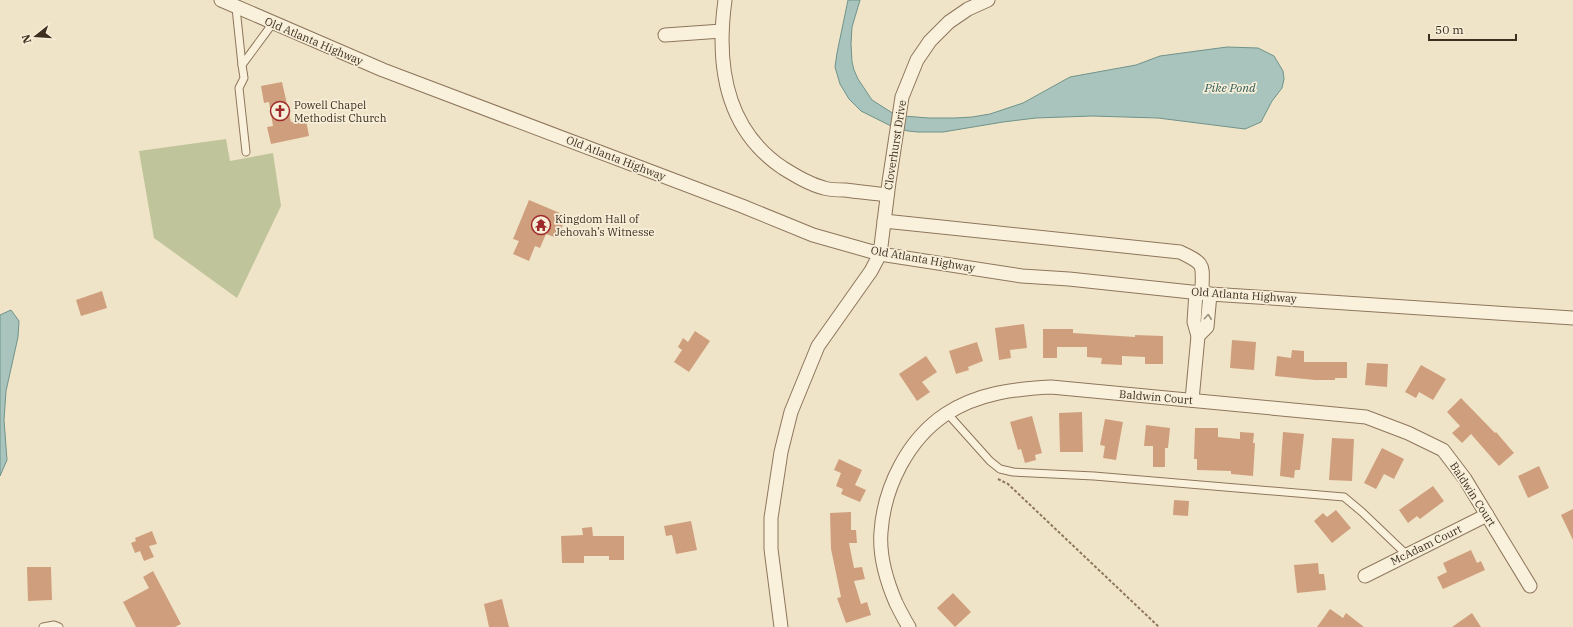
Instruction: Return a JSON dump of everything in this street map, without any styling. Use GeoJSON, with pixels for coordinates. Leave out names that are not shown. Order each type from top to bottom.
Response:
{"type":"FeatureCollection","features":[{"type":"Feature","properties":{"kind":"street","name":"Old Atlanta Highway"},"geometry":{"type":"LineString","coordinates":[[221,0],[236,8],[382,70],[742,206],[813,235],[880,254],[1022,276],[1069,279],[1202,293],[1573,318]]}},
{"type":"Feature","properties":{"kind":"street"},"geometry":{"type":"LineString","coordinates":[[725,0],[722,31],[723,70],[728,93],[739,120],[754,143],[777,163],[799,178],[824,188],[887,195]]}},
{"type":"Feature","properties":{"kind":"street","name":"Cloverhurst Drive"},"geometry":{"type":"LineString","coordinates":[[880,254],[887,195],[902,97],[917,60],[930,41],[949,22],[968,9],[988,0]]}},
{"type":"Feature","properties":{"kind":"street"},"geometry":{"type":"LineString","coordinates":[[665,35],[722,31]]}},
{"type":"Feature","properties":{"kind":"street"},"geometry":{"type":"LineString","coordinates":[[884,221],[1180,252],[1198,260],[1201,263],[1202,268],[1202,293],[1207,326],[1198,336],[1192,400]]}},
{"type":"Feature","properties":{"kind":"street"},"geometry":{"type":"LineString","coordinates":[[781,627],[771,549],[771,518],[781,452],[791,412],[818,346],[871,271],[880,254]]}},
{"type":"Feature","properties":{"kind":"street","name":"Baldwin Court"},"geometry":{"type":"LineString","coordinates":[[909,627],[904,620],[892,592],[883,564],[881,533],[885,504],[893,480],[908,452],[923,434],[947,413],[961,405],[985,395],[1019,388],[1051,387],[1366,417],[1408,433],[1443,450],[1466,479],[1530,586]]}},
{"type":"Feature","properties":{"kind":"street","name":"McAdam Court"},"geometry":{"type":"LineString","coordinates":[[1366,576],[1487,515]]}},
{"type":"Feature","properties":{"kind":"lane"},"geometry":{"type":"LineString","coordinates":[[236,8],[244,78],[239,88],[246,152]]}},
{"type":"Feature","properties":{"kind":"lane"},"geometry":{"type":"LineString","coordinates":[[242,66],[273,23]]}},
{"type":"Feature","properties":{"kind":"lane"},"geometry":{"type":"LineString","coordinates":[[947,413],[990,461],[1000,469],[1013,472],[1094,476],[1344,497],[1407,555]]}},
{"type":"Feature","properties":{"kind":"lane"},"geometry":{"type":"LineString","coordinates":[[43,627],[54,625],[59,627]]}},
{"type":"Feature","properties":{"kind":"path"},"geometry":{"type":"LineString","coordinates":[[992,476],[1008,484],[1159,627]]}},
{"type":"Feature","properties":{"kind":"green space"},"geometry":{"type":"Polygon","coordinates":[[[226,139],[230,161],[273,153],[281,206],[237,298],[154,238],[139,151],[226,139]]]}},
{"type":"Feature","properties":{"kind":"water","name":"Pike Pond"},"geometry":{"type":"Polygon","coordinates":[[[848,0],[860,0],[852,27],[851,44],[852,62],[858,79],[872,100],[894,114],[903,116],[955,118],[990,114],[1023,103],[1070,77],[1136,65],[1160,56],[1227,47],[1258,48],[1274,56],[1283,71],[1284,79],[1282,88],[1272,101],[1261,122],[1245,129],[1158,118],[1092,116],[1036,118],[943,132],[908,131],[893,127],[861,111],[849,99],[840,84],[835,67],[848,0]]]}},
{"type":"Feature","properties":{"kind":"water"},"geometry":{"type":"Polygon","coordinates":[[[11,310],[19,321],[18,337],[6,391],[4,420],[7,460],[0,476],[0,315],[11,310]]]}},
{"type":"Feature","properties":{"kind":"building","name":"Powell Chapel Methodist Church"},"geometry":{"type":"Polygon","coordinates":[[[282,82],[291,122],[306,120],[309,136],[271,144],[267,127],[273,126],[269,102],[264,103],[261,86],[282,82]]]}},
{"type":"Feature","properties":{"kind":"building","name":"Kingdom Hall of Jehovah’s Witnesse"},"geometry":{"type":"Polygon","coordinates":[[[529,200],[567,216],[557,238],[546,234],[540,248],[535,246],[529,261],[513,254],[519,241],[513,239],[529,200]]]}},
{"type":"Feature","properties":{"kind":"building"},"geometry":{"type":"Polygon","coordinates":[[[102,291],[107,308],[81,316],[76,300],[102,291]]]}},
{"type":"Feature","properties":{"kind":"building"},"geometry":{"type":"Polygon","coordinates":[[[1024,324],[1027,348],[1010,350],[1011,358],[999,360],[995,328],[1024,324]]]}},
{"type":"Feature","properties":{"kind":"building"},"geometry":{"type":"Polygon","coordinates":[[[1043,329],[1073,329],[1073,333],[1135,337],[1135,335],[1163,336],[1163,364],[1145,364],[1145,357],[1122,356],[1122,365],[1101,364],[1102,358],[1087,357],[1087,347],[1057,347],[1057,358],[1043,358],[1043,329]]]}},
{"type":"Feature","properties":{"kind":"building"},"geometry":{"type":"Polygon","coordinates":[[[695,331],[710,341],[689,372],[674,362],[682,350],[678,347],[683,338],[688,342],[695,331]]]}},
{"type":"Feature","properties":{"kind":"building"},"geometry":{"type":"Polygon","coordinates":[[[1232,340],[1256,342],[1254,370],[1230,368],[1232,340]]]}},
{"type":"Feature","properties":{"kind":"building"},"geometry":{"type":"Polygon","coordinates":[[[977,342],[983,361],[968,367],[969,370],[956,374],[949,351],[977,342]]]}},
{"type":"Feature","properties":{"kind":"building"},"geometry":{"type":"Polygon","coordinates":[[[1292,350],[1304,351],[1304,362],[1347,362],[1347,378],[1335,378],[1335,380],[1315,380],[1275,376],[1277,356],[1291,358],[1292,350]]]}},
{"type":"Feature","properties":{"kind":"building"},"geometry":{"type":"Polygon","coordinates":[[[926,356],[937,372],[922,382],[930,392],[917,401],[899,374],[926,356]]]}},
{"type":"Feature","properties":{"kind":"building"},"geometry":{"type":"Polygon","coordinates":[[[1367,363],[1388,364],[1387,387],[1365,385],[1367,363]]]}},
{"type":"Feature","properties":{"kind":"building"},"geometry":{"type":"Polygon","coordinates":[[[1421,365],[1446,379],[1433,400],[1419,392],[1416,398],[1405,392],[1421,365]]]}},
{"type":"Feature","properties":{"kind":"building"},"geometry":{"type":"Polygon","coordinates":[[[1461,398],[1495,433],[1496,432],[1514,453],[1499,466],[1471,434],[1462,443],[1452,433],[1460,426],[1447,412],[1461,398]]]}},
{"type":"Feature","properties":{"kind":"building"},"geometry":{"type":"Polygon","coordinates":[[[1082,412],[1083,452],[1060,452],[1059,413],[1082,412]]]}},
{"type":"Feature","properties":{"kind":"building"},"geometry":{"type":"Polygon","coordinates":[[[1032,416],[1042,453],[1035,455],[1036,460],[1025,463],[1021,449],[1018,450],[1010,422],[1032,416]]]}},
{"type":"Feature","properties":{"kind":"building"},"geometry":{"type":"Polygon","coordinates":[[[1105,419],[1123,422],[1116,460],[1103,458],[1105,446],[1100,445],[1105,419]]]}},
{"type":"Feature","properties":{"kind":"building"},"geometry":{"type":"Polygon","coordinates":[[[1146,425],[1170,428],[1168,448],[1165,448],[1165,467],[1153,467],[1153,446],[1144,446],[1146,425]]]}},
{"type":"Feature","properties":{"kind":"building"},"geometry":{"type":"Polygon","coordinates":[[[1195,428],[1218,428],[1218,437],[1240,439],[1240,432],[1254,433],[1253,443],[1255,443],[1253,476],[1231,474],[1231,471],[1197,470],[1197,459],[1194,459],[1195,428]]]}},
{"type":"Feature","properties":{"kind":"building"},"geometry":{"type":"Polygon","coordinates":[[[1283,432],[1304,434],[1300,470],[1295,470],[1294,478],[1280,476],[1283,432]]]}},
{"type":"Feature","properties":{"kind":"building"},"geometry":{"type":"Polygon","coordinates":[[[1332,438],[1354,439],[1352,481],[1329,480],[1332,438]]]}},
{"type":"Feature","properties":{"kind":"building"},"geometry":{"type":"Polygon","coordinates":[[[1382,448],[1404,459],[1394,479],[1384,474],[1376,489],[1364,483],[1382,448]]]}},
{"type":"Feature","properties":{"kind":"building"},"geometry":{"type":"Polygon","coordinates":[[[839,459],[862,470],[855,485],[866,490],[860,502],[841,494],[843,489],[836,486],[841,473],[834,470],[839,459]]]}},
{"type":"Feature","properties":{"kind":"building"},"geometry":{"type":"Polygon","coordinates":[[[1539,466],[1549,488],[1528,498],[1518,476],[1539,466]]]}},
{"type":"Feature","properties":{"kind":"building"},"geometry":{"type":"Polygon","coordinates":[[[1433,486],[1444,501],[1420,519],[1417,516],[1408,523],[1399,510],[1433,486]]]}},
{"type":"Feature","properties":{"kind":"building"},"geometry":{"type":"Polygon","coordinates":[[[1174,500],[1189,501],[1188,516],[1173,515],[1174,500]]]}},
{"type":"Feature","properties":{"kind":"building"},"geometry":{"type":"Polygon","coordinates":[[[1573,509],[1573,540],[1561,515],[1573,509]]]}},
{"type":"Feature","properties":{"kind":"building"},"geometry":{"type":"Polygon","coordinates":[[[1336,510],[1351,528],[1332,543],[1314,521],[1323,513],[1327,517],[1336,510]]]}},
{"type":"Feature","properties":{"kind":"building"},"geometry":{"type":"Polygon","coordinates":[[[851,512],[851,530],[856,530],[857,543],[849,543],[854,568],[862,567],[865,579],[854,581],[861,604],[867,602],[871,615],[846,623],[837,598],[841,597],[831,549],[830,513],[851,512]]]}},
{"type":"Feature","properties":{"kind":"building"},"geometry":{"type":"Polygon","coordinates":[[[691,521],[697,550],[676,554],[672,535],[666,536],[664,526],[691,521]]]}},
{"type":"Feature","properties":{"kind":"building"},"geometry":{"type":"Polygon","coordinates":[[[592,527],[593,536],[624,536],[624,560],[609,560],[609,556],[584,556],[584,563],[562,563],[561,536],[583,535],[582,528],[592,527]]]}},
{"type":"Feature","properties":{"kind":"building"},"geometry":{"type":"Polygon","coordinates":[[[152,531],[157,544],[149,546],[154,557],[144,561],[140,551],[135,553],[131,543],[136,541],[135,538],[152,531]]]}},
{"type":"Feature","properties":{"kind":"building"},"geometry":{"type":"Polygon","coordinates":[[[1471,550],[1477,563],[1481,561],[1485,570],[1443,589],[1437,577],[1447,572],[1443,563],[1471,550]]]}},
{"type":"Feature","properties":{"kind":"building"},"geometry":{"type":"Polygon","coordinates":[[[1318,563],[1319,574],[1324,574],[1326,590],[1297,593],[1294,565],[1318,563]]]}},
{"type":"Feature","properties":{"kind":"building"},"geometry":{"type":"Polygon","coordinates":[[[27,567],[51,567],[52,600],[28,601],[27,567]]]}},
{"type":"Feature","properties":{"kind":"building"},"geometry":{"type":"Polygon","coordinates":[[[153,571],[181,624],[175,627],[136,627],[123,602],[149,588],[143,577],[153,571]]]}},
{"type":"Feature","properties":{"kind":"building"},"geometry":{"type":"Polygon","coordinates":[[[953,593],[971,612],[955,627],[937,608],[953,593]]]}},
{"type":"Feature","properties":{"kind":"building"},"geometry":{"type":"Polygon","coordinates":[[[502,599],[509,627],[489,627],[484,604],[502,599]]]}},
{"type":"Feature","properties":{"kind":"building"},"geometry":{"type":"Polygon","coordinates":[[[1330,609],[1343,618],[1346,613],[1364,627],[1317,627],[1330,609]]]}},
{"type":"Feature","properties":{"kind":"building"},"geometry":{"type":"Polygon","coordinates":[[[1472,613],[1481,627],[1452,627],[1472,613]]]}},
{"type":"Feature","properties":{"kind":"place","name":"Powell Chapel Methodist Church"},"geometry":{"type":"Point","coordinates":[280,111]}},
{"type":"Feature","properties":{"kind":"place","name":"Kingdom Hall of Jehovah’s Witnesse"},"geometry":{"type":"Point","coordinates":[541,225]}}]}
